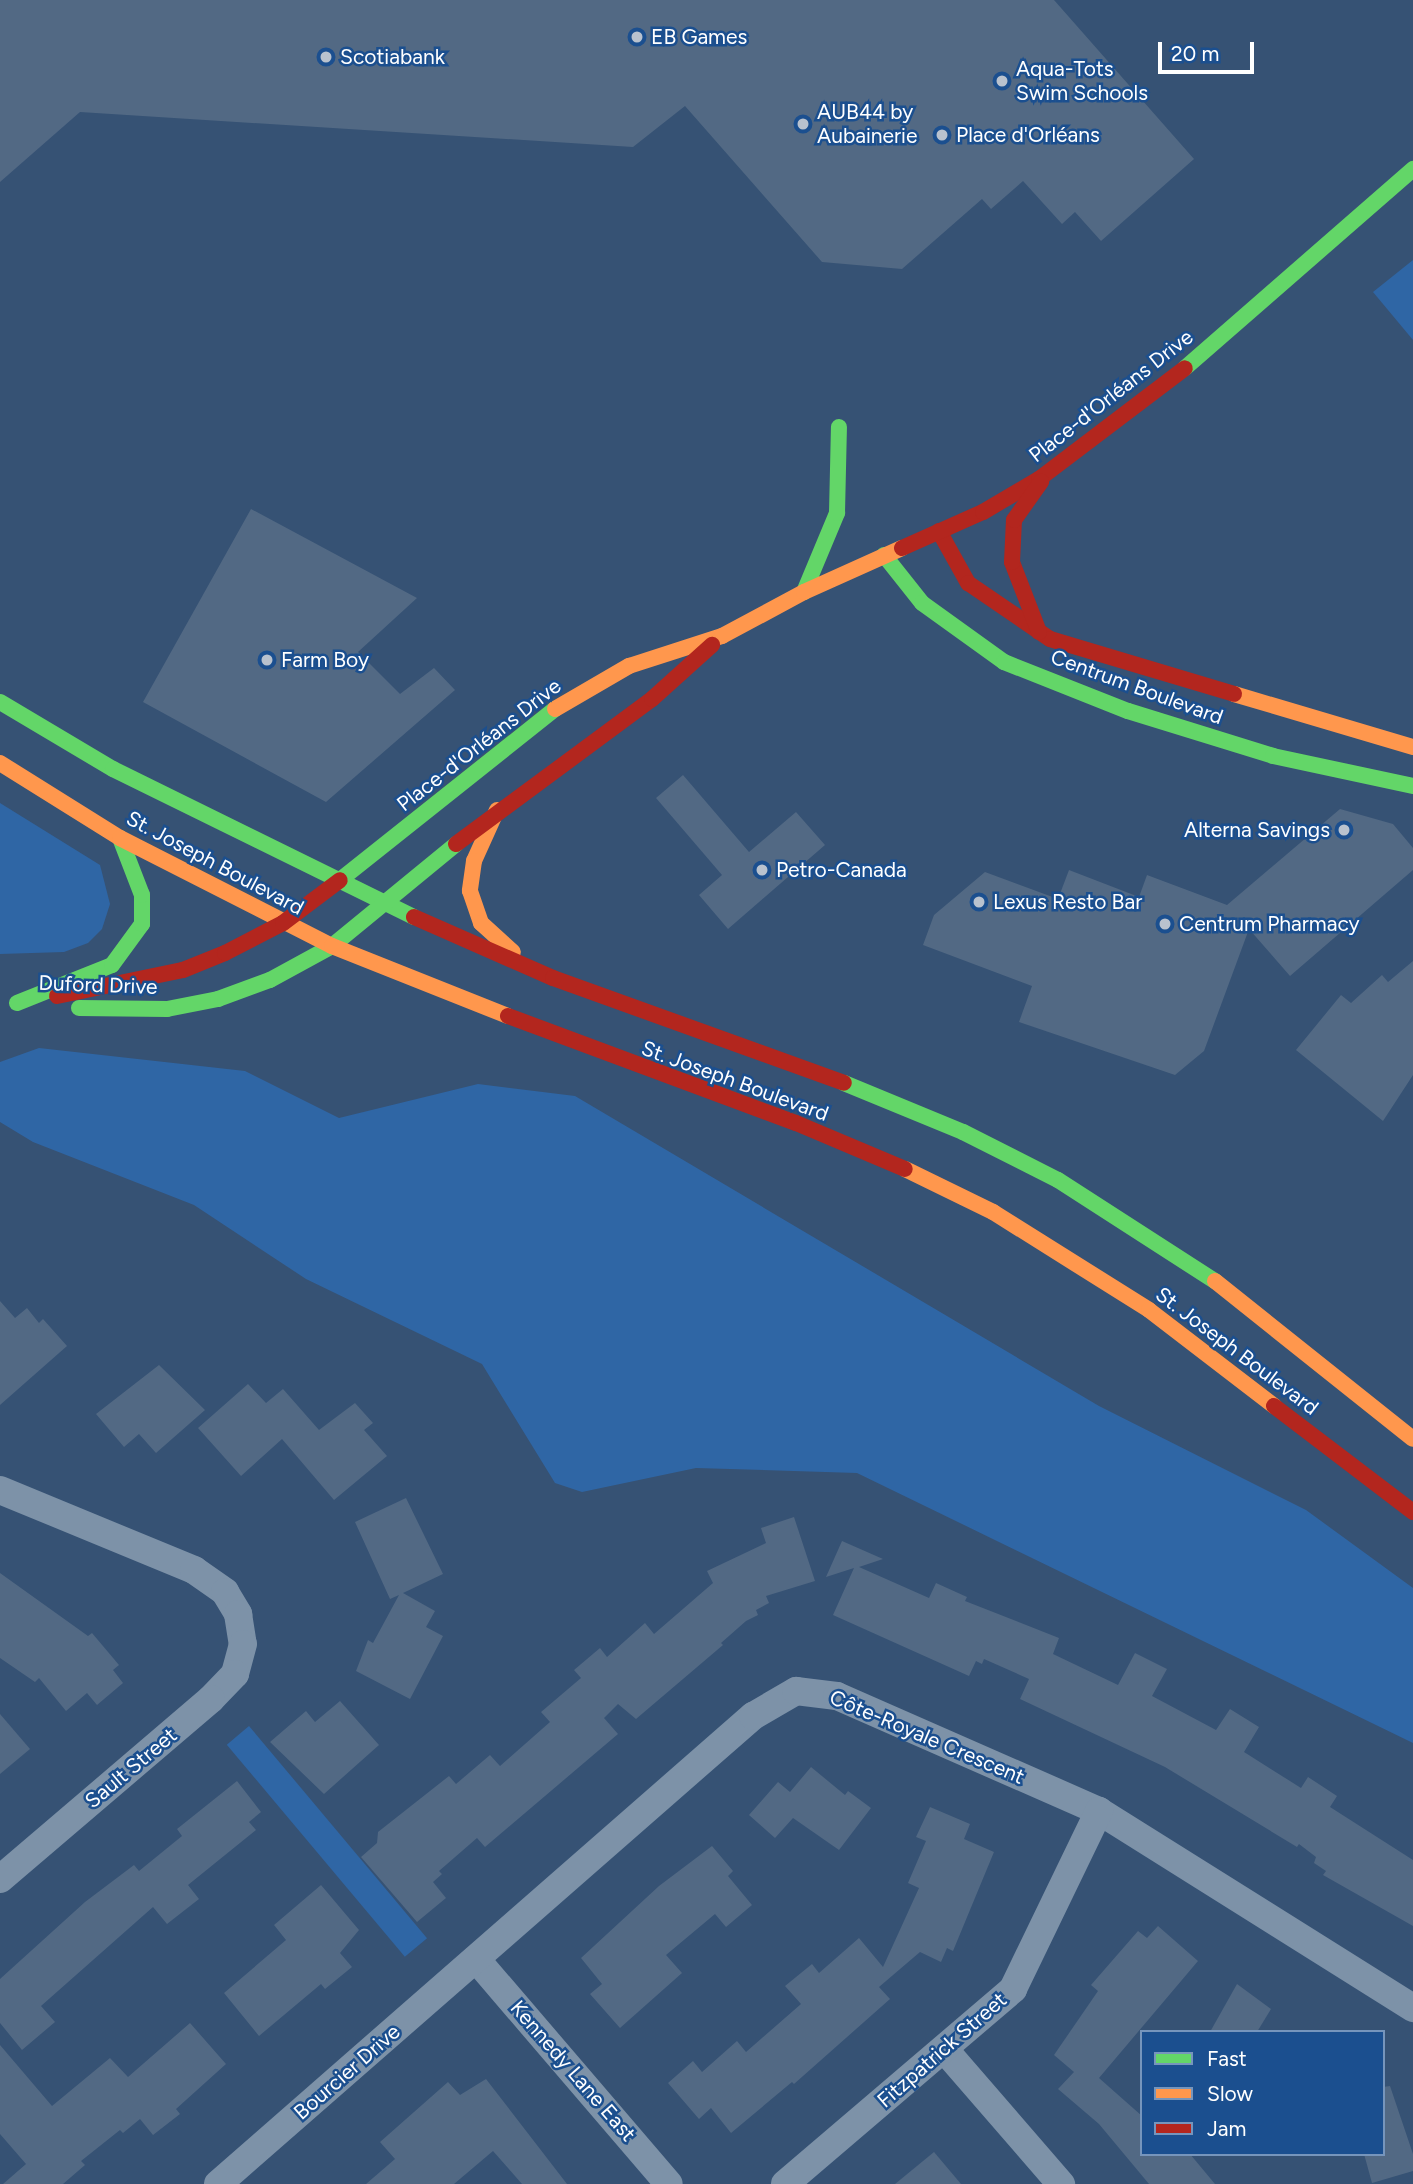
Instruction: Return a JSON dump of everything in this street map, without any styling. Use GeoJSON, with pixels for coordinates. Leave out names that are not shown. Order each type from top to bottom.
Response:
{"type":"FeatureCollection","features":[{"type":"Feature","properties":{"kind":"main road","name":"Place-d'Orléans Drive"},"geometry":{"type":"LineString","coordinates":[[282,923],[338,882],[550,712],[629,666],[722,636],[804,593],[983,512],[1048,472],[1187,367],[1413,169]]}},
{"type":"Feature","properties":{"kind":"main road"},"geometry":{"type":"LineString","coordinates":[[804,593],[837,513],[839,427]]}},
{"type":"Feature","properties":{"kind":"main road"},"geometry":{"type":"LineString","coordinates":[[1039,632],[1012,562],[1014,520],[1048,472]]}},
{"type":"Feature","properties":{"kind":"main road","name":"Centrum Boulevard"},"geometry":{"type":"LineString","coordinates":[[939,531],[968,583],[1039,632],[1240,699],[1413,747]]}},
{"type":"Feature","properties":{"kind":"main road","name":"Centrum Boulevard"},"geometry":{"type":"LineString","coordinates":[[884,555],[922,603],[1004,662],[1128,710],[1273,756],[1413,786]]}},
{"type":"Feature","properties":{"kind":"main road","name":"Place-d'Orléans Drive"},"geometry":{"type":"LineString","coordinates":[[332,946],[497,810],[652,699],[722,636]]}},
{"type":"Feature","properties":{"kind":"main road","name":"St. Joseph Boulevard"},"geometry":{"type":"LineString","coordinates":[[0,702],[113,769],[381,904],[553,978],[863,1090],[963,1132],[1058,1180],[1162,1243],[1257,1311],[1413,1438]]}},
{"type":"Feature","properties":{"kind":"main road","name":"St. Joseph Boulevard"},"geometry":{"type":"LineString","coordinates":[[0,763],[120,838],[282,923],[332,946],[623,1062],[796,1123],[895,1164],[993,1212],[1149,1310],[1340,1447],[1413,1512]]}},
{"type":"Feature","properties":{"kind":"main road"},"geometry":{"type":"LineString","coordinates":[[497,810],[474,861],[470,891],[481,923],[497,942],[553,978]]}},
{"type":"Feature","properties":{"kind":"main road"},"geometry":{"type":"LineString","coordinates":[[17,1003],[112,965],[142,924],[142,895],[120,838]]}},
{"type":"Feature","properties":{"kind":"main road","name":"Duford Drive"},"geometry":{"type":"LineString","coordinates":[[17,1003],[183,970],[282,923]]}},
{"type":"Feature","properties":{"kind":"main road","name":"Duford Drive"},"geometry":{"type":"LineString","coordinates":[[0,1003],[113,1011],[167,1009],[218,999],[270,980],[332,946]]}},
{"type":"Feature","properties":{"kind":"main road"},"geometry":{"type":"LineString","coordinates":[[1359,1424],[1373,1405]]}},
{"type":"Feature","properties":{"kind":"street","name":"Sault Street"},"geometry":{"type":"LineString","coordinates":[[0,1490],[194,1570],[225,1592],[238,1614],[243,1644],[235,1674],[211,1699],[0,1879]]}},
{"type":"Feature","properties":{"kind":"street","name":"Côte-Royale Crescent"},"geometry":{"type":"LineString","coordinates":[[476,1959],[753,1716],[796,1691],[837,1696],[1099,1811],[1413,2008]]}},
{"type":"Feature","properties":{"kind":"street","name":"Fitzpatrick Street"},"geometry":{"type":"LineString","coordinates":[[785,2184],[1013,1989],[1099,1811]]}},
{"type":"Feature","properties":{"kind":"street","name":"Bourcier Drive"},"geometry":{"type":"LineString","coordinates":[[218,2184],[476,1959]]}},
{"type":"Feature","properties":{"kind":"street","name":"Kennedy Lane East"},"geometry":{"type":"LineString","coordinates":[[476,1959],[669,2184]]}},
{"type":"Feature","properties":{"kind":"street"},"geometry":{"type":"LineString","coordinates":[[944,2049],[1061,2184]]}},
{"type":"Feature","properties":{"kind":"shaded area"},"geometry":{"type":"Polygon","coordinates":[[[1413,260],[1413,340],[1373,292],[1413,260]]]}},
{"type":"Feature","properties":{"kind":"shaded area"},"geometry":{"type":"Polygon","coordinates":[[[0,803],[100,865],[110,904],[102,929],[88,943],[64,952],[0,954],[0,803]]]}},
{"type":"Feature","properties":{"kind":"shaded area"},"geometry":{"type":"Polygon","coordinates":[[[39,1048],[245,1071],[339,1118],[478,1084],[575,1096],[1099,1406],[1306,1510],[1413,1588],[1413,1743],[857,1473],[696,1468],[582,1492],[555,1483],[482,1364],[306,1279],[194,1205],[33,1142],[0,1122],[0,1062],[39,1048]]]}},
{"type":"Feature","properties":{"kind":"shaded area"},"geometry":{"type":"Polygon","coordinates":[[[249,1726],[427,1938],[405,1957],[227,1745],[249,1726]]]}},
{"type":"Feature","properties":{"kind":"building","name":"Place d'Orléans"},"geometry":{"type":"Polygon","coordinates":[[[0,0],[1054,0],[1194,159],[1101,241],[1075,212],[1062,224],[1023,181],[991,209],[982,199],[902,269],[822,262],[685,106],[633,147],[80,112],[0,182],[0,0]]]}},
{"type":"Feature","properties":{"kind":"building","name":"Farm Boy"},"geometry":{"type":"Polygon","coordinates":[[[251,509],[417,598],[358,652],[400,694],[434,668],[455,690],[326,802],[143,702],[251,509]]]}},
{"type":"Feature","properties":{"kind":"building","name":"Petro-Canada"},"geometry":{"type":"Polygon","coordinates":[[[683,775],[749,852],[796,812],[825,845],[728,929],[699,895],[722,875],[656,798],[683,775]]]}},
{"type":"Feature","properties":{"kind":"building"},"geometry":{"type":"Polygon","coordinates":[[[1340,809],[1393,824],[1413,848],[1413,870],[1290,976],[1249,929],[1204,1051],[1175,1075],[1019,1022],[1032,986],[923,945],[934,915],[985,872],[1058,899],[1069,870],[1139,897],[1147,875],[1227,905],[1340,809]]]}},
{"type":"Feature","properties":{"kind":"building"},"geometry":{"type":"Polygon","coordinates":[[[1413,961],[1413,1075],[1383,1121],[1296,1050],[1341,995],[1351,1003],[1382,975],[1388,982],[1413,961]]]}},
{"type":"Feature","properties":{"kind":"building"},"geometry":{"type":"Polygon","coordinates":[[[0,1301],[15,1318],[27,1308],[39,1323],[43,1319],[67,1346],[0,1405],[0,1301]]]}},
{"type":"Feature","properties":{"kind":"building"},"geometry":{"type":"Polygon","coordinates":[[[159,1365],[205,1410],[156,1453],[139,1434],[124,1447],[96,1414],[159,1365]]]}},
{"type":"Feature","properties":{"kind":"building"},"geometry":{"type":"Polygon","coordinates":[[[248,1384],[266,1403],[283,1389],[319,1430],[355,1403],[373,1423],[364,1430],[387,1456],[334,1500],[282,1439],[241,1476],[198,1428],[248,1384]]]}},
{"type":"Feature","properties":{"kind":"building"},"geometry":{"type":"Polygon","coordinates":[[[406,1498],[443,1574],[403,1593],[435,1611],[426,1627],[443,1636],[410,1699],[356,1671],[368,1640],[373,1643],[399,1595],[390,1599],[355,1522],[406,1498]]]}},
{"type":"Feature","properties":{"kind":"building"},"geometry":{"type":"Polygon","coordinates":[[[794,1517],[815,1581],[766,1596],[769,1603],[756,1610],[758,1615],[746,1621],[721,1643],[723,1645],[636,1719],[618,1704],[604,1718],[618,1734],[485,1847],[477,1838],[439,1871],[442,1874],[433,1882],[446,1898],[417,1922],[361,1857],[377,1843],[378,1832],[449,1776],[456,1784],[490,1755],[500,1766],[550,1722],[541,1712],[581,1678],[574,1670],[600,1648],[607,1657],[645,1623],[654,1634],[713,1583],[707,1571],[766,1543],[761,1528],[794,1517]]]}},
{"type":"Feature","properties":{"kind":"building"},"geometry":{"type":"Polygon","coordinates":[[[842,1541],[883,1559],[859,1567],[929,1598],[936,1583],[967,1597],[965,1601],[1059,1638],[1053,1654],[1118,1685],[1135,1653],[1167,1669],[1152,1696],[1216,1730],[1230,1709],[1259,1727],[1244,1752],[1301,1788],[1308,1777],[1337,1796],[1330,1807],[1413,1860],[1413,1926],[1323,1875],[1326,1871],[1314,1863],[1316,1857],[1299,1844],[1297,1847],[1165,1767],[1020,1699],[1029,1679],[984,1659],[982,1664],[976,1661],[969,1676],[833,1615],[854,1568],[826,1577],[842,1541]]]}},
{"type":"Feature","properties":{"kind":"building"},"geometry":{"type":"Polygon","coordinates":[[[0,1573],[88,1636],[92,1633],[119,1665],[113,1670],[123,1683],[97,1705],[87,1693],[66,1711],[39,1678],[35,1682],[0,1658],[0,1573]]]}},
{"type":"Feature","properties":{"kind":"building"},"geometry":{"type":"Polygon","coordinates":[[[340,1701],[379,1745],[324,1794],[270,1742],[306,1711],[315,1722],[340,1701]]]}},
{"type":"Feature","properties":{"kind":"building"},"geometry":{"type":"Polygon","coordinates":[[[0,1714],[30,1749],[0,1774],[0,1714]]]}},
{"type":"Feature","properties":{"kind":"building"},"geometry":{"type":"Polygon","coordinates":[[[811,1767],[845,1795],[848,1791],[871,1808],[839,1850],[793,1818],[775,1838],[749,1815],[778,1782],[790,1792],[811,1767]]]}},
{"type":"Feature","properties":{"kind":"building"},"geometry":{"type":"Polygon","coordinates":[[[237,1781],[261,1812],[249,1822],[256,1830],[188,1885],[199,1899],[167,1924],[153,1907],[41,2006],[55,2022],[22,2050],[0,2023],[0,1979],[85,1902],[134,1865],[139,1871],[182,1836],[177,1829],[237,1781]]]}},
{"type":"Feature","properties":{"kind":"building"},"geometry":{"type":"Polygon","coordinates":[[[930,1807],[970,1824],[964,1839],[994,1852],[953,1951],[947,1948],[941,1962],[920,1952],[879,1987],[890,1999],[794,2084],[792,2082],[731,2133],[711,2108],[699,2119],[668,2083],[693,2061],[702,2072],[737,2041],[746,2052],[801,2004],[785,1986],[812,1964],[819,1973],[859,1938],[883,1967],[919,1888],[908,1883],[926,1841],[916,1837],[930,1807]]]}},
{"type":"Feature","properties":{"kind":"building"},"geometry":{"type":"Polygon","coordinates":[[[712,1846],[733,1871],[728,1876],[752,1905],[726,1927],[715,1914],[666,1955],[682,1973],[620,2028],[590,1994],[602,1984],[581,1958],[659,1886],[712,1846]]]}},
{"type":"Feature","properties":{"kind":"building"},"geometry":{"type":"Polygon","coordinates":[[[321,1885],[359,1930],[340,1953],[352,1967],[325,1989],[321,1984],[259,2036],[224,1993],[286,1940],[274,1925],[321,1885]]]}},
{"type":"Feature","properties":{"kind":"building"},"geometry":{"type":"Polygon","coordinates":[[[1158,1926],[1198,1961],[1099,2078],[1140,2114],[1140,2156],[1192,2156],[1215,2184],[1149,2184],[1099,2124],[1058,2089],[1074,2072],[1054,2055],[1098,1991],[1091,1985],[1138,1931],[1147,1938],[1158,1926]]]}},
{"type":"Feature","properties":{"kind":"building"},"geometry":{"type":"Polygon","coordinates":[[[1237,1984],[1271,2009],[1258,2030],[1211,2030],[1237,1984]]]}},
{"type":"Feature","properties":{"kind":"building"},"geometry":{"type":"Polygon","coordinates":[[[190,2023],[226,2064],[176,2109],[180,2114],[153,2135],[140,2119],[123,2133],[120,2130],[81,2161],[85,2165],[63,2184],[3,2184],[26,2164],[0,2134],[0,2045],[52,2106],[110,2058],[128,2077],[190,2023]]]}},
{"type":"Feature","properties":{"kind":"building"},"geometry":{"type":"Polygon","coordinates":[[[486,2079],[567,2184],[522,2184],[493,2151],[454,2184],[366,2184],[395,2159],[380,2142],[448,2082],[460,2095],[486,2079]]]}},
{"type":"Feature","properties":{"kind":"building"},"geometry":{"type":"Polygon","coordinates":[[[1390,2086],[1413,2154],[1413,2171],[1372,2183],[1365,2156],[1385,2156],[1385,2087],[1390,2086]]]}},
{"type":"Feature","properties":{"kind":"building"},"geometry":{"type":"Polygon","coordinates":[[[934,2152],[961,2184],[895,2184],[934,2152]]]}},
{"type":"Feature","properties":{"kind":"traffic: fast"},"geometry":{"type":"LineString","coordinates":[[1185,368],[1413,169]]}},
{"type":"Feature","properties":{"kind":"traffic: fast"},"geometry":{"type":"LineString","coordinates":[[804,592],[837,513],[839,427]]}},
{"type":"Feature","properties":{"kind":"traffic: fast"},"geometry":{"type":"LineString","coordinates":[[884,555],[922,603],[1004,662],[1128,711],[1273,756],[1413,786]]}},
{"type":"Feature","properties":{"kind":"traffic: fast"},"geometry":{"type":"LineString","coordinates":[[0,702],[113,769],[414,917]]}},
{"type":"Feature","properties":{"kind":"traffic: fast"},"geometry":{"type":"LineString","coordinates":[[340,880],[555,709]]}},
{"type":"Feature","properties":{"kind":"traffic: fast"},"geometry":{"type":"LineString","coordinates":[[17,1003],[112,965],[142,924],[142,895],[120,838]]}},
{"type":"Feature","properties":{"kind":"traffic: fast"},"geometry":{"type":"LineString","coordinates":[[79,1008],[167,1009],[218,999],[270,980],[332,946],[456,844]]}},
{"type":"Feature","properties":{"kind":"traffic: fast"},"geometry":{"type":"LineString","coordinates":[[844,1083],[963,1132],[1058,1180],[1215,1281]]}},
{"type":"Feature","properties":{"kind":"traffic: slow"},"geometry":{"type":"LineString","coordinates":[[555,709],[629,666],[722,636],[804,592],[902,548]]}},
{"type":"Feature","properties":{"kind":"traffic: slow"},"geometry":{"type":"LineString","coordinates":[[1234,694],[1413,747]]}},
{"type":"Feature","properties":{"kind":"traffic: slow"},"geometry":{"type":"LineString","coordinates":[[0,763],[120,838],[332,946],[508,1016]]}},
{"type":"Feature","properties":{"kind":"traffic: slow"},"geometry":{"type":"LineString","coordinates":[[497,810],[474,861],[470,891],[481,923],[513,952]]}},
{"type":"Feature","properties":{"kind":"traffic: slow"},"geometry":{"type":"LineString","coordinates":[[905,1169],[993,1212],[1149,1310],[1274,1406]]}},
{"type":"Feature","properties":{"kind":"traffic: slow"},"geometry":{"type":"LineString","coordinates":[[1215,1281],[1413,1439]]}},
{"type":"Feature","properties":{"kind":"traffic: jam"},"geometry":{"type":"LineString","coordinates":[[902,548],[983,512],[1039,479],[1185,368]]}},
{"type":"Feature","properties":{"kind":"traffic: jam"},"geometry":{"type":"LineString","coordinates":[[1039,632],[1012,562],[1014,520],[1041,482]]}},
{"type":"Feature","properties":{"kind":"traffic: jam"},"geometry":{"type":"LineString","coordinates":[[939,531],[968,583],[1050,639],[1234,694]]}},
{"type":"Feature","properties":{"kind":"traffic: jam"},"geometry":{"type":"LineString","coordinates":[[456,844],[652,699],[712,645]]}},
{"type":"Feature","properties":{"kind":"traffic: jam"},"geometry":{"type":"LineString","coordinates":[[57,996],[183,970],[225,953],[283,923],[340,880]]}},
{"type":"Feature","properties":{"kind":"traffic: jam"},"geometry":{"type":"LineString","coordinates":[[414,917],[553,978],[844,1083]]}},
{"type":"Feature","properties":{"kind":"traffic: jam"},"geometry":{"type":"LineString","coordinates":[[508,1016],[796,1123],[905,1169]]}},
{"type":"Feature","properties":{"kind":"traffic: jam"},"geometry":{"type":"LineString","coordinates":[[1274,1406],[1413,1512]]}},
{"type":"Feature","properties":{"kind":"place","name":"EB Games"},"geometry":{"type":"Point","coordinates":[637,37]}},
{"type":"Feature","properties":{"kind":"place","name":"Scotiabank"},"geometry":{"type":"Point","coordinates":[326,57]}},
{"type":"Feature","properties":{"kind":"place","name":"Aqua-Tots Swim Schools"},"geometry":{"type":"Point","coordinates":[1002,81]}},
{"type":"Feature","properties":{"kind":"place","name":"AUB44 by Aubainerie"},"geometry":{"type":"Point","coordinates":[803,124]}},
{"type":"Feature","properties":{"kind":"place","name":"Place d'Orléans"},"geometry":{"type":"Point","coordinates":[942,135]}},
{"type":"Feature","properties":{"kind":"place","name":"Farm Boy"},"geometry":{"type":"Point","coordinates":[267,660]}},
{"type":"Feature","properties":{"kind":"place","name":"Alterna Savings"},"geometry":{"type":"Point","coordinates":[1344,830]}},
{"type":"Feature","properties":{"kind":"place","name":"Petro-Canada"},"geometry":{"type":"Point","coordinates":[762,870]}},
{"type":"Feature","properties":{"kind":"place","name":"Lexus Resto Bar"},"geometry":{"type":"Point","coordinates":[979,902]}},
{"type":"Feature","properties":{"kind":"place","name":"Centrum Pharmacy"},"geometry":{"type":"Point","coordinates":[1165,924]}}]}
